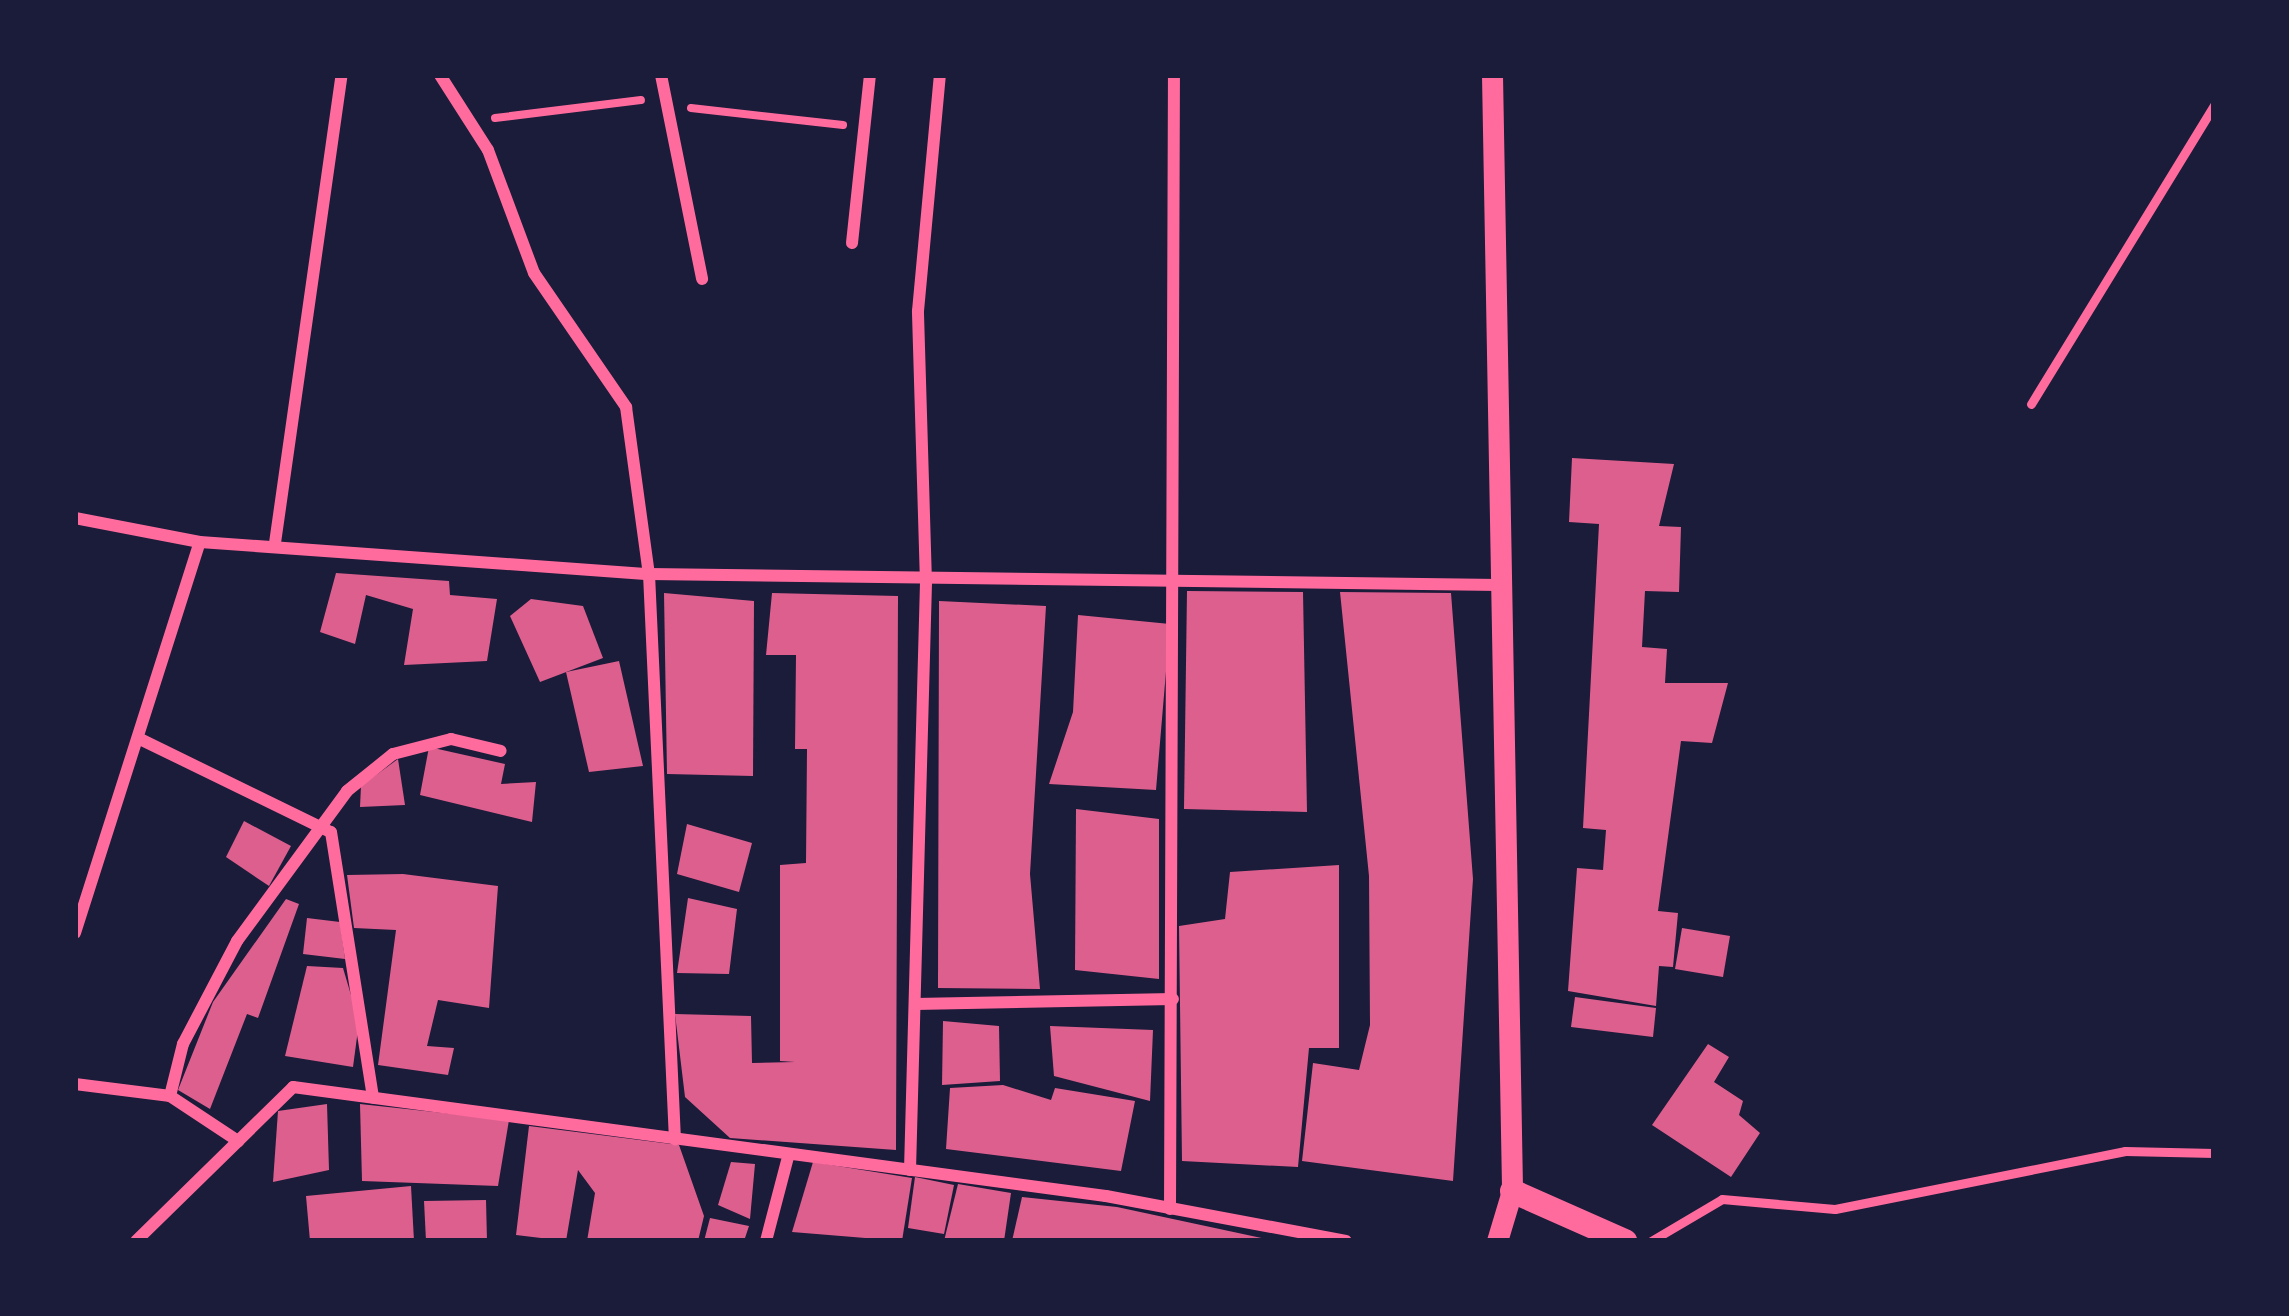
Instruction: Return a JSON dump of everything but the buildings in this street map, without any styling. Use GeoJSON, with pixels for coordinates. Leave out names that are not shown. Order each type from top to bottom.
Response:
{"type":"FeatureCollection","features":[{"type":"Feature","properties":{"kind":"main road"},"geometry":{"type":"LineString","coordinates":[[1512,1191],[1625,1241]]}},
{"type":"Feature","properties":{"kind":"street"},"geometry":{"type":"LineString","coordinates":[[275,543],[342,75]]}},
{"type":"Feature","properties":{"kind":"street"},"geometry":{"type":"LineString","coordinates":[[440,75],[470,122],[534,272],[626,407],[649,574],[675,1138]]}},
{"type":"Feature","properties":{"kind":"street"},"geometry":{"type":"LineString","coordinates":[[661,75],[702,279]]}},
{"type":"Feature","properties":{"kind":"street"},"geometry":{"type":"LineString","coordinates":[[852,243],[870,75]]}},
{"type":"Feature","properties":{"kind":"street"},"geometry":{"type":"LineString","coordinates":[[910,1170],[926,583],[918,311],[940,75]]}},
{"type":"Feature","properties":{"kind":"street"},"geometry":{"type":"LineString","coordinates":[[1170,1209],[1180,586],[1174,75]]}},
{"type":"Feature","properties":{"kind":"street"},"geometry":{"type":"LineString","coordinates":[[1492,75],[1512,1191],[1497,1241]]}},
{"type":"Feature","properties":{"kind":"street"},"geometry":{"type":"LineString","coordinates":[[75,518],[200,542],[275,543],[649,574],[926,583],[1498,585]]}},
{"type":"Feature","properties":{"kind":"street"},"geometry":{"type":"LineString","coordinates":[[75,933],[142,740],[200,542]]}},
{"type":"Feature","properties":{"kind":"street"},"geometry":{"type":"LineString","coordinates":[[170,1096],[183,1044],[237,941],[321,827],[393,754],[451,739],[501,751]]}},
{"type":"Feature","properties":{"kind":"street"},"geometry":{"type":"LineString","coordinates":[[142,740],[331,832],[374,1098]]}},
{"type":"Feature","properties":{"kind":"street"},"geometry":{"type":"LineString","coordinates":[[915,1004],[1173,999]]}},
{"type":"Feature","properties":{"kind":"street"},"geometry":{"type":"LineString","coordinates":[[75,1084],[170,1096],[238,1141]]}},
{"type":"Feature","properties":{"kind":"street"},"geometry":{"type":"LineString","coordinates":[[136,1241],[293,1087],[910,1170],[1346,1241]]}},
{"type":"Feature","properties":{"kind":"street"},"geometry":{"type":"LineString","coordinates":[[766,1241],[788,1157]]}},
{"type":"Feature","properties":{"kind":"lane"},"geometry":{"type":"LineString","coordinates":[[2031,404],[2214,105]]}},
{"type":"Feature","properties":{"kind":"lane"},"geometry":{"type":"LineString","coordinates":[[1651,1241],[1722,1199],[1834,1209],[2125,1151],[2214,1153]]}},
{"type":"Feature","properties":{"kind":"path"},"geometry":{"type":"LineString","coordinates":[[470,122],[666,104],[864,127]]}}]}
